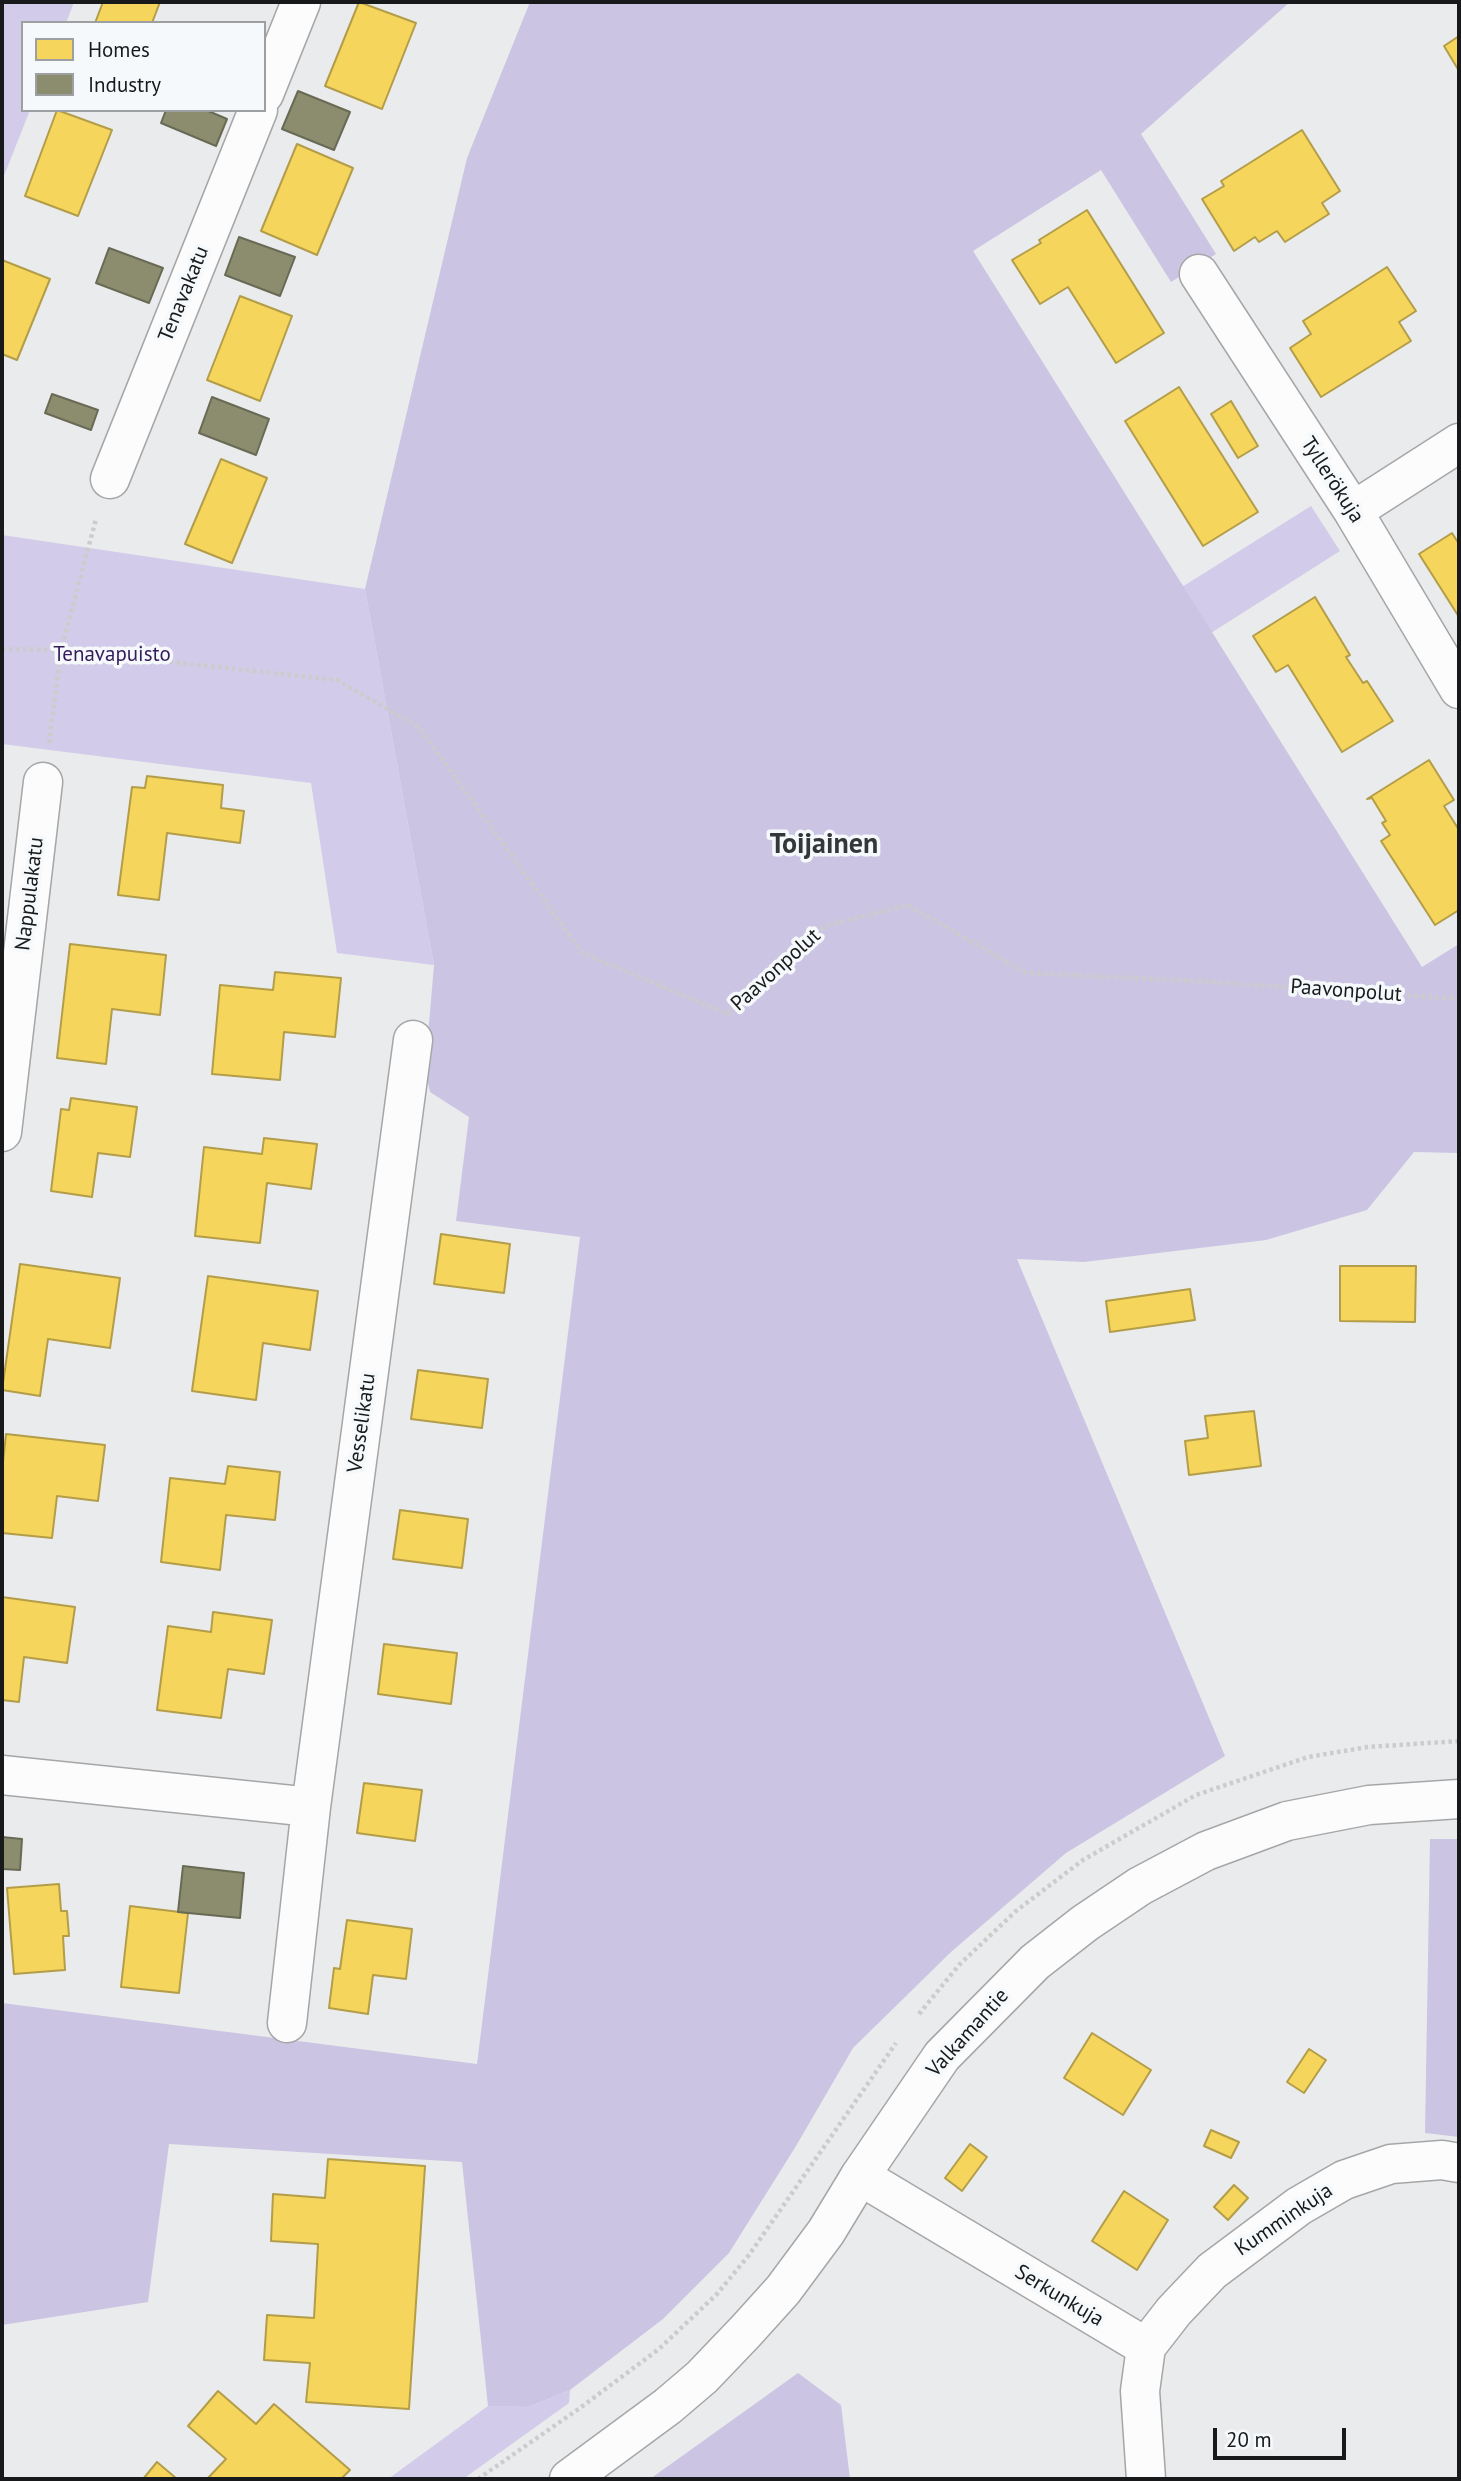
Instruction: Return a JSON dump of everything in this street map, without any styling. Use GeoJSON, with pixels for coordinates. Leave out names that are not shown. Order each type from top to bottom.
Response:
{"type":"FeatureCollection","features":[{"type":"Feature","properties":{"kind":"street"},"geometry":{"type":"LineString","coordinates":[[266,89],[301,2]]}},
{"type":"Feature","properties":{"kind":"street","name":"Tenavakatu"},"geometry":{"type":"LineString","coordinates":[[110,479],[257,112]]}},
{"type":"Feature","properties":{"kind":"street","name":"Tyllerökuja"},"geometry":{"type":"LineString","coordinates":[[1199,274],[1353,511],[1459,689]]}},
{"type":"Feature","properties":{"kind":"street"},"geometry":{"type":"LineString","coordinates":[[1353,511],[1459,443]]}},
{"type":"Feature","properties":{"kind":"street","name":"Nappulakatu"},"geometry":{"type":"LineString","coordinates":[[2,1132],[43,782]]}},
{"type":"Feature","properties":{"kind":"street","name":"Vesselikatu"},"geometry":{"type":"LineString","coordinates":[[287,2023],[311,1807],[413,1040]]}},
{"type":"Feature","properties":{"kind":"street"},"geometry":{"type":"LineString","coordinates":[[2,1775],[311,1807]]}},
{"type":"Feature","properties":{"kind":"street","name":"Valkamantie"},"geometry":{"type":"LineString","coordinates":[[569,2479],[668,2406],[702,2377],[746,2331],[783,2290],[826,2232],[860,2176],[942,2056],[1035,1962],[1085,1923],[1140,1886],[1206,1851],[1287,1821],[1369,1804],[1459,1799]]}},
{"type":"Feature","properties":{"kind":"street","name":"Kumminkuja"},"geometry":{"type":"LineString","coordinates":[[1146,2347],[1174,2311],[1212,2271],[1299,2206],[1344,2180],[1391,2164],[1442,2160],[1459,2163]]}},
{"type":"Feature","properties":{"kind":"street","name":"Serkunkuja"},"geometry":{"type":"LineString","coordinates":[[860,2176],[1146,2347]]}},
{"type":"Feature","properties":{"kind":"street"},"geometry":{"type":"LineString","coordinates":[[1146,2347],[1140,2391],[1146,2479]]}},
{"type":"Feature","properties":{"kind":"path"},"geometry":{"type":"LineString","coordinates":[[43,782],[61,650],[90,538],[110,479]]}},
{"type":"Feature","properties":{"kind":"path"},"geometry":{"type":"LineString","coordinates":[[2,649],[61,650]]}},
{"type":"Feature","properties":{"kind":"path","name":"Paavonpolut"},"geometry":{"type":"LineString","coordinates":[[61,650],[337,680],[419,727],[582,953],[728,1014],[825,926],[908,905],[1026,973],[1197,981],[1459,999]]}},
{"type":"Feature","properties":{"kind":"green space"},"geometry":{"type":"Polygon","coordinates":[[[2,2],[74,2],[67,21],[21,21],[21,112],[29,112],[2,181],[2,2]]]}},
{"type":"Feature","properties":{"kind":"green space"},"geometry":{"type":"Polygon","coordinates":[[[1311,506],[1340,551],[1211,633],[1182,587],[1311,506]]]}},
{"type":"Feature","properties":{"kind":"green space","name":"Tenavapuisto"},"geometry":{"type":"Polygon","coordinates":[[[2,535],[365,589],[434,965],[337,953],[311,783],[2,744],[2,535]]]}},
{"type":"Feature","properties":{"kind":"green space"},"geometry":{"type":"Polygon","coordinates":[[[570,2390],[569,2403],[463,2479],[388,2479],[488,2406],[528,2407],[570,2390]]]}},
{"type":"Feature","properties":{"kind":"shaded area"},"geometry":{"type":"Polygon","coordinates":[[[530,2],[1290,2],[1141,134],[1216,254],[1171,282],[1101,170],[973,251],[1422,967],[1459,944],[1459,1153],[1414,1152],[1367,1210],[1266,1240],[1084,1262],[1017,1259],[1225,1756],[1066,1853],[951,1952],[853,2048],[729,2253],[663,2319],[570,2390],[528,2407],[488,2406],[462,2162],[169,2144],[148,2302],[2,2325],[2,2003],[477,2064],[580,1237],[456,1221],[469,1117],[430,1092],[425,1070],[434,965],[365,589],[467,158],[530,2]]]}},
{"type":"Feature","properties":{"kind":"shaded area"},"geometry":{"type":"Polygon","coordinates":[[[1430,1839],[1459,1839],[1459,2137],[1425,2133],[1430,1839]]]}},
{"type":"Feature","properties":{"kind":"shaded area"},"geometry":{"type":"Polygon","coordinates":[[[798,2373],[841,2405],[850,2479],[650,2479],[798,2373]]]}},
{"type":"Feature","properties":{"kind":"building: Homes"},"geometry":{"type":"Polygon","coordinates":[[[103,2],[160,2],[153,21],[96,21],[103,2]]]}},
{"type":"Feature","properties":{"kind":"building: Homes"},"geometry":{"type":"Polygon","coordinates":[[[359,2],[416,23],[382,109],[325,86],[359,2]]]}},
{"type":"Feature","properties":{"kind":"building: Homes"},"geometry":{"type":"Polygon","coordinates":[[[1459,36],[1459,71],[1444,46],[1459,36]]]}},
{"type":"Feature","properties":{"kind":"building: Homes"},"geometry":{"type":"Polygon","coordinates":[[[56,112],[112,130],[78,216],[25,196],[56,112]]]}},
{"type":"Feature","properties":{"kind":"building: Homes"},"geometry":{"type":"Polygon","coordinates":[[[1302,130],[1340,191],[1322,203],[1329,214],[1285,242],[1277,231],[1259,242],[1255,237],[1234,251],[1202,199],[1224,186],[1221,181],[1302,130]]]}},
{"type":"Feature","properties":{"kind":"building: Homes"},"geometry":{"type":"Polygon","coordinates":[[[297,144],[353,168],[317,255],[261,231],[297,144]]]}},
{"type":"Feature","properties":{"kind":"building: Homes"},"geometry":{"type":"Polygon","coordinates":[[[1087,210],[1164,333],[1116,363],[1068,287],[1040,304],[1012,260],[1087,210]]]}},
{"type":"Feature","properties":{"kind":"building: Homes"},"geometry":{"type":"Polygon","coordinates":[[[2,260],[50,279],[17,360],[2,354],[2,260]]]}},
{"type":"Feature","properties":{"kind":"building: Homes"},"geometry":{"type":"Polygon","coordinates":[[[1387,267],[1416,311],[1399,322],[1411,341],[1321,397],[1290,348],[1311,334],[1303,321],[1387,267]]]}},
{"type":"Feature","properties":{"kind":"building: Homes"},"geometry":{"type":"Polygon","coordinates":[[[240,296],[292,316],[260,401],[207,380],[240,296]]]}},
{"type":"Feature","properties":{"kind":"building: Homes"},"geometry":{"type":"Polygon","coordinates":[[[1179,387],[1258,512],[1203,546],[1125,421],[1179,387]]]}},
{"type":"Feature","properties":{"kind":"building: Homes"},"geometry":{"type":"Polygon","coordinates":[[[1231,401],[1258,446],[1238,458],[1211,414],[1231,401]]]}},
{"type":"Feature","properties":{"kind":"building: Homes"},"geometry":{"type":"Polygon","coordinates":[[[221,459],[267,478],[232,563],[185,544],[221,459]]]}},
{"type":"Feature","properties":{"kind":"building: Homes"},"geometry":{"type":"Polygon","coordinates":[[[1452,533],[1459,544],[1459,617],[1419,554],[1452,533]]]}},
{"type":"Feature","properties":{"kind":"building: Homes"},"geometry":{"type":"Polygon","coordinates":[[[1315,597],[1350,655],[1346,657],[1363,683],[1367,681],[1393,721],[1342,752],[1288,665],[1276,672],[1253,636],[1315,597]]]}},
{"type":"Feature","properties":{"kind":"building: Homes"},"geometry":{"type":"Polygon","coordinates":[[[1429,760],[1454,800],[1444,806],[1459,830],[1459,910],[1435,925],[1381,841],[1390,835],[1382,823],[1386,821],[1372,798],[1367,799],[1429,760]]]}},
{"type":"Feature","properties":{"kind":"building: Homes"},"geometry":{"type":"Polygon","coordinates":[[[147,776],[223,785],[221,808],[244,811],[240,843],[167,833],[159,900],[118,895],[132,787],[145,788],[147,776]]]}},
{"type":"Feature","properties":{"kind":"building: Homes"},"geometry":{"type":"Polygon","coordinates":[[[70,944],[166,955],[160,1015],[112,1009],[106,1064],[57,1058],[70,944]]]}},
{"type":"Feature","properties":{"kind":"building: Homes"},"geometry":{"type":"Polygon","coordinates":[[[275,972],[341,978],[335,1037],[284,1032],[280,1080],[212,1074],[220,985],[273,990],[275,972]]]}},
{"type":"Feature","properties":{"kind":"building: Homes"},"geometry":{"type":"Polygon","coordinates":[[[71,1098],[137,1107],[130,1157],[98,1153],[92,1197],[51,1191],[61,1109],[69,1110],[71,1098]]]}},
{"type":"Feature","properties":{"kind":"building: Homes"},"geometry":{"type":"Polygon","coordinates":[[[264,1138],[317,1144],[311,1189],[267,1183],[260,1243],[195,1236],[204,1147],[262,1154],[264,1138]]]}},
{"type":"Feature","properties":{"kind":"building: Homes"},"geometry":{"type":"Polygon","coordinates":[[[441,1234],[510,1244],[504,1293],[434,1284],[441,1234]]]}},
{"type":"Feature","properties":{"kind":"building: Homes"},"geometry":{"type":"Polygon","coordinates":[[[20,1264],[120,1278],[110,1348],[48,1339],[40,1396],[2,1390],[20,1264]]]}},
{"type":"Feature","properties":{"kind":"building: Homes"},"geometry":{"type":"Polygon","coordinates":[[[1340,1266],[1416,1266],[1415,1322],[1340,1321],[1340,1266]]]}},
{"type":"Feature","properties":{"kind":"building: Homes"},"geometry":{"type":"Polygon","coordinates":[[[208,1276],[318,1291],[310,1350],[263,1343],[256,1400],[192,1391],[208,1276]]]}},
{"type":"Feature","properties":{"kind":"building: Homes"},"geometry":{"type":"Polygon","coordinates":[[[1190,1289],[1195,1320],[1110,1332],[1106,1301],[1190,1289]]]}},
{"type":"Feature","properties":{"kind":"building: Homes"},"geometry":{"type":"Polygon","coordinates":[[[418,1370],[488,1379],[482,1428],[411,1419],[418,1370]]]}},
{"type":"Feature","properties":{"kind":"building: Homes"},"geometry":{"type":"Polygon","coordinates":[[[1254,1411],[1261,1466],[1189,1475],[1185,1441],[1208,1438],[1205,1416],[1254,1411]]]}},
{"type":"Feature","properties":{"kind":"building: Homes"},"geometry":{"type":"Polygon","coordinates":[[[6,1434],[105,1445],[98,1501],[57,1496],[52,1538],[2,1533],[2,1471],[6,1434]]]}},
{"type":"Feature","properties":{"kind":"building: Homes"},"geometry":{"type":"Polygon","coordinates":[[[228,1466],[280,1472],[275,1520],[226,1515],[220,1570],[161,1562],[170,1478],[225,1484],[228,1466]]]}},
{"type":"Feature","properties":{"kind":"building: Homes"},"geometry":{"type":"Polygon","coordinates":[[[400,1510],[468,1519],[462,1568],[393,1559],[400,1510]]]}},
{"type":"Feature","properties":{"kind":"building: Homes"},"geometry":{"type":"Polygon","coordinates":[[[2,1597],[75,1607],[67,1663],[24,1657],[19,1702],[2,1700],[2,1597]]]}},
{"type":"Feature","properties":{"kind":"building: Homes"},"geometry":{"type":"Polygon","coordinates":[[[213,1612],[272,1620],[264,1674],[228,1669],[221,1718],[157,1710],[168,1626],[211,1632],[213,1612]]]}},
{"type":"Feature","properties":{"kind":"building: Homes"},"geometry":{"type":"Polygon","coordinates":[[[384,1644],[457,1653],[451,1704],[378,1694],[384,1644]]]}},
{"type":"Feature","properties":{"kind":"building: Homes"},"geometry":{"type":"Polygon","coordinates":[[[364,1783],[422,1790],[415,1841],[357,1833],[364,1783]]]}},
{"type":"Feature","properties":{"kind":"building: Homes"},"geometry":{"type":"Polygon","coordinates":[[[59,1884],[61,1911],[67,1911],[69,1936],[63,1936],[65,1970],[14,1974],[7,1888],[59,1884]]]}},
{"type":"Feature","properties":{"kind":"building: Homes"},"geometry":{"type":"Polygon","coordinates":[[[130,1906],[188,1913],[179,1993],[121,1987],[130,1906]]]}},
{"type":"Feature","properties":{"kind":"building: Homes"},"geometry":{"type":"Polygon","coordinates":[[[347,1920],[412,1929],[406,1979],[373,1975],[368,2014],[329,2008],[334,1968],[340,1969],[347,1920]]]}},
{"type":"Feature","properties":{"kind":"building: Homes"},"geometry":{"type":"Polygon","coordinates":[[[1092,2033],[1151,2070],[1123,2115],[1064,2078],[1092,2033]]]}},
{"type":"Feature","properties":{"kind":"building: Homes"},"geometry":{"type":"Polygon","coordinates":[[[1309,2049],[1326,2060],[1304,2093],[1287,2082],[1309,2049]]]}},
{"type":"Feature","properties":{"kind":"building: Homes"},"geometry":{"type":"Polygon","coordinates":[[[1211,2130],[1239,2142],[1231,2158],[1204,2146],[1211,2130]]]}},
{"type":"Feature","properties":{"kind":"building: Homes"},"geometry":{"type":"Polygon","coordinates":[[[970,2144],[987,2157],[962,2191],[945,2178],[970,2144]]]}},
{"type":"Feature","properties":{"kind":"building: Homes"},"geometry":{"type":"Polygon","coordinates":[[[328,2159],[425,2166],[409,2409],[306,2402],[310,2363],[264,2360],[267,2315],[314,2318],[318,2244],[271,2241],[273,2194],[325,2198],[328,2159]]]}},
{"type":"Feature","properties":{"kind":"building: Homes"},"geometry":{"type":"Polygon","coordinates":[[[1234,2185],[1248,2198],[1228,2220],[1214,2207],[1234,2185]]]}},
{"type":"Feature","properties":{"kind":"building: Homes"},"geometry":{"type":"Polygon","coordinates":[[[1124,2191],[1168,2220],[1137,2270],[1092,2241],[1124,2191]]]}},
{"type":"Feature","properties":{"kind":"building: Homes"},"geometry":{"type":"Polygon","coordinates":[[[218,2391],[256,2424],[274,2404],[350,2470],[341,2479],[207,2479],[226,2459],[188,2426],[218,2391]]]}},
{"type":"Feature","properties":{"kind":"building: Homes"},"geometry":{"type":"Polygon","coordinates":[[[157,2462],[177,2479],[143,2479],[157,2462]]]}},
{"type":"Feature","properties":{"kind":"building: Industry"},"geometry":{"type":"Polygon","coordinates":[[[298,91],[350,112],[334,150],[282,129],[298,91]]]}},
{"type":"Feature","properties":{"kind":"building: Industry"},"geometry":{"type":"Polygon","coordinates":[[[165,112],[211,112],[227,119],[216,146],[161,123],[165,112]]]}},
{"type":"Feature","properties":{"kind":"building: Industry"},"geometry":{"type":"Polygon","coordinates":[[[239,237],[295,257],[280,296],[225,275],[239,237]]]}},
{"type":"Feature","properties":{"kind":"building: Industry"},"geometry":{"type":"Polygon","coordinates":[[[109,248],[163,268],[149,303],[96,283],[109,248]]]}},
{"type":"Feature","properties":{"kind":"building: Industry"},"geometry":{"type":"Polygon","coordinates":[[[52,394],[98,410],[91,430],[45,413],[52,394]]]}},
{"type":"Feature","properties":{"kind":"building: Industry"},"geometry":{"type":"Polygon","coordinates":[[[212,397],[269,419],[256,455],[199,433],[212,397]]]}},
{"type":"Feature","properties":{"kind":"building: Industry"},"geometry":{"type":"Polygon","coordinates":[[[2,1837],[22,1839],[20,1870],[2,1869],[2,1837]]]}},
{"type":"Feature","properties":{"kind":"building: Industry"},"geometry":{"type":"Polygon","coordinates":[[[183,1866],[244,1873],[240,1918],[178,1912],[183,1866]]]}},
{"type":"Feature","properties":{"kind":"district","name":"Toijainen"},"geometry":{"type":"Point","coordinates":[824,845]}}]}
